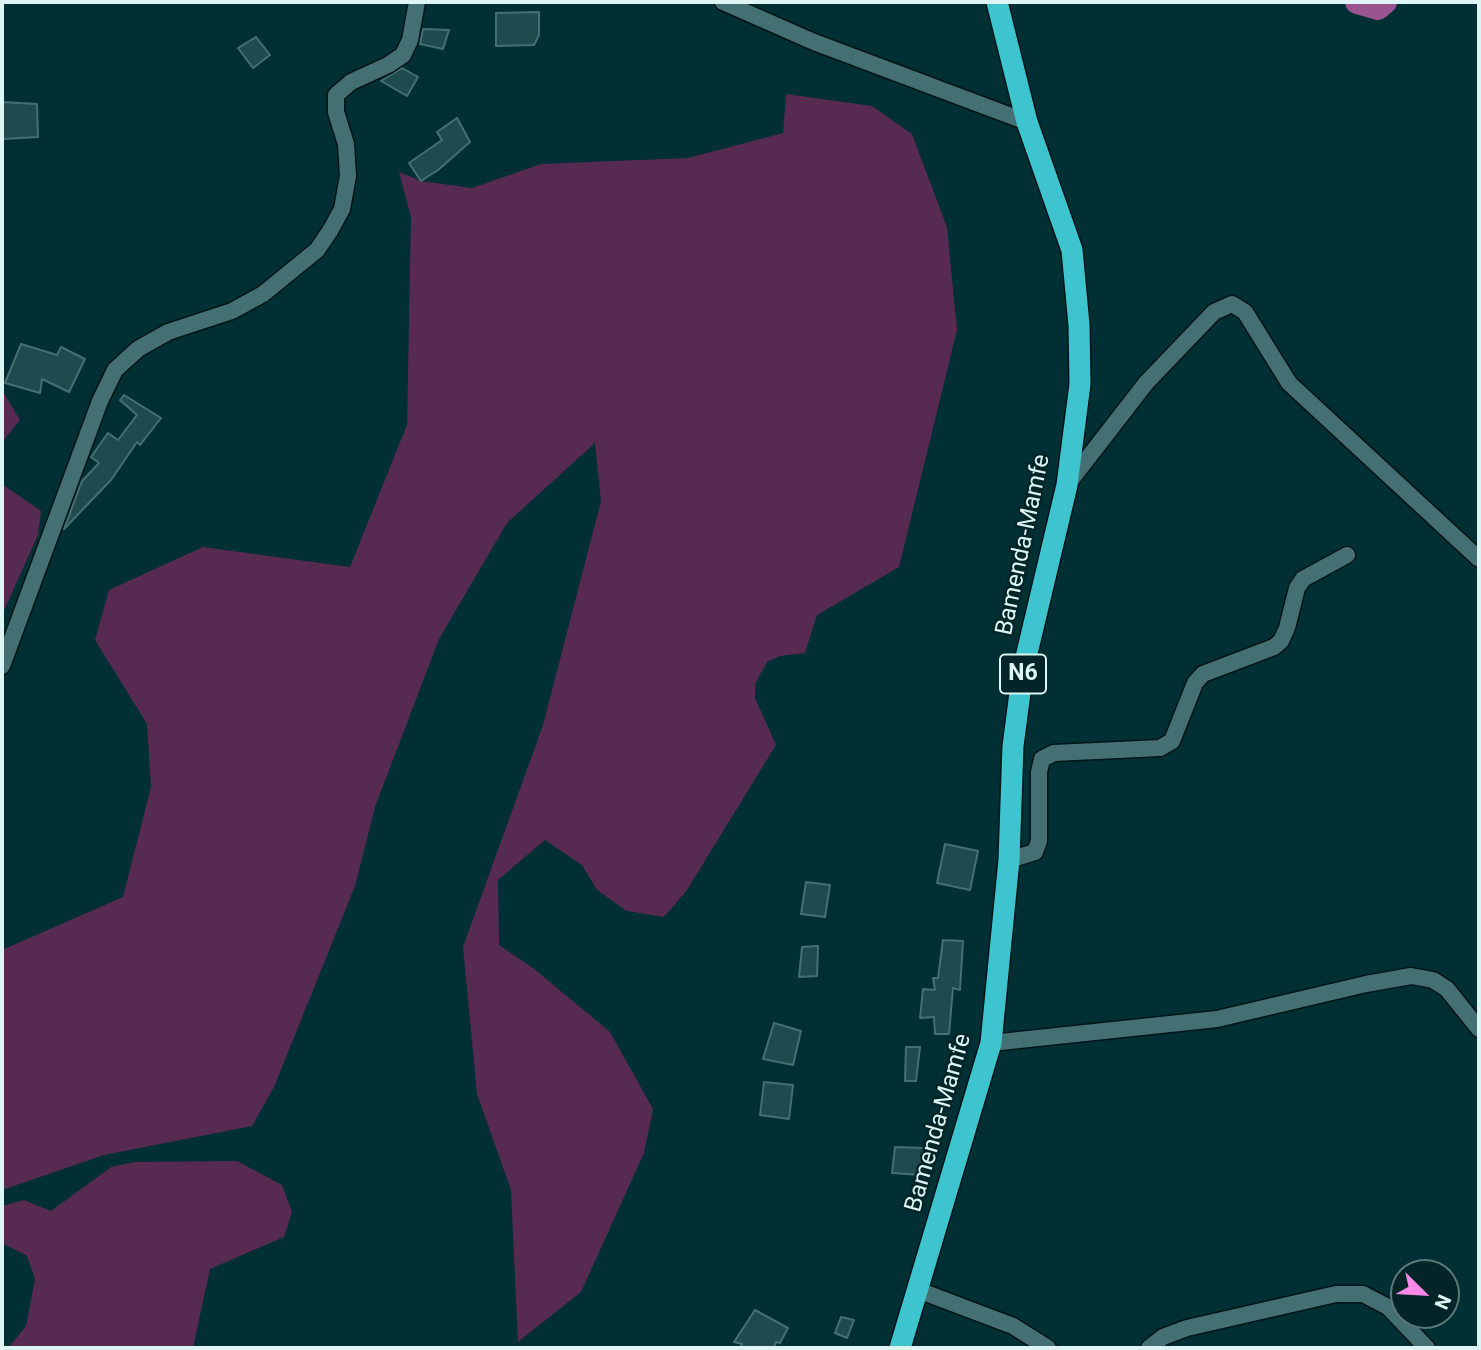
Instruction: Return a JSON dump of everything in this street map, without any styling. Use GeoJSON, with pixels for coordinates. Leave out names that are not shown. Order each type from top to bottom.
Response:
{"type":"FeatureCollection","features":[{"type":"Feature","properties":{"kind":"highway","name":"Bamenda-Mamfe"},"geometry":{"type":"LineString","coordinates":[[900,1348],[991,1043],[1009,860],[1013,746],[1023,670],[1067,485],[1080,384],[1079,326],[1072,250],[1027,122],[998,2]]}},
{"type":"Feature","properties":{"kind":"street"},"geometry":{"type":"LineString","coordinates":[[2,666],[100,401],[115,370],[138,349],[167,332],[232,311],[263,294],[317,250],[342,209],[348,176],[346,144],[336,112],[336,96],[351,82],[403,55],[410,40],[417,2]]}},
{"type":"Feature","properties":{"kind":"street"},"geometry":{"type":"LineString","coordinates":[[723,2],[814,42],[1027,122]]}},
{"type":"Feature","properties":{"kind":"street"},"geometry":{"type":"LineString","coordinates":[[1067,485],[1146,383],[1214,312],[1232,304],[1245,312],[1289,383],[1479,559]]}},
{"type":"Feature","properties":{"kind":"street"},"geometry":{"type":"LineString","coordinates":[[1009,860],[1035,852],[1039,841],[1039,772],[1042,759],[1054,753],[1160,748],[1172,741],[1195,683],[1203,674],[1274,647],[1281,641],[1287,628],[1297,588],[1303,579],[1347,555]]}},
{"type":"Feature","properties":{"kind":"street"},"geometry":{"type":"LineString","coordinates":[[991,1043],[1217,1019],[1411,976],[1433,980],[1447,989],[1479,1029]]}},
{"type":"Feature","properties":{"kind":"street"},"geometry":{"type":"LineString","coordinates":[[918,1290],[1013,1326],[1048,1348]]}},
{"type":"Feature","properties":{"kind":"street"},"geometry":{"type":"LineString","coordinates":[[1149,1348],[1163,1338],[1187,1328],[1336,1294],[1363,1294],[1388,1307],[1427,1348]]}},
{"type":"Feature","properties":{"kind":"shaded area"},"geometry":{"type":"Polygon","coordinates":[[[786,94],[872,106],[912,134],[947,227],[957,330],[899,567],[817,615],[805,653],[780,656],[767,662],[755,684],[755,698],[776,745],[687,890],[664,917],[627,911],[597,890],[582,865],[545,840],[498,880],[499,945],[533,968],[610,1032],[653,1109],[644,1153],[581,1292],[518,1342],[511,1190],[477,1094],[463,947],[543,725],[601,501],[595,443],[507,523],[439,639],[375,807],[355,886],[274,1087],[252,1126],[104,1155],[2,1190],[2,950],[123,897],[151,787],[147,724],[95,640],[109,590],[203,547],[350,567],[407,425],[411,217],[399,172],[421,181],[472,188],[541,164],[688,158],[783,133],[786,94]]]}},
{"type":"Feature","properties":{"kind":"shaded area"},"geometry":{"type":"Polygon","coordinates":[[[2,390],[20,420],[3,441],[2,440],[2,390]]]}},
{"type":"Feature","properties":{"kind":"shaded area"},"geometry":{"type":"Polygon","coordinates":[[[2,484],[41,511],[38,535],[2,615],[2,484]]]}},
{"type":"Feature","properties":{"kind":"shaded area"},"geometry":{"type":"Polygon","coordinates":[[[237,1161],[282,1185],[292,1212],[284,1237],[210,1269],[193,1348],[8,1348],[26,1326],[35,1279],[27,1256],[2,1243],[2,1206],[24,1200],[51,1211],[111,1167],[135,1162],[237,1161]]]}},
{"type":"Feature","properties":{"kind":"building"},"geometry":{"type":"Polygon","coordinates":[[[539,12],[539,35],[534,45],[496,46],[496,13],[539,12]]]}},
{"type":"Feature","properties":{"kind":"building"},"geometry":{"type":"Polygon","coordinates":[[[423,29],[449,30],[443,49],[420,44],[423,29]]]}},
{"type":"Feature","properties":{"kind":"building"},"geometry":{"type":"Polygon","coordinates":[[[256,37],[270,55],[253,68],[238,48],[256,37]]]}},
{"type":"Feature","properties":{"kind":"building"},"geometry":{"type":"Polygon","coordinates":[[[402,68],[418,77],[407,96],[381,81],[402,68]]]}},
{"type":"Feature","properties":{"kind":"building"},"geometry":{"type":"Polygon","coordinates":[[[2,102],[37,104],[38,137],[3,139],[2,102]]]}},
{"type":"Feature","properties":{"kind":"building"},"geometry":{"type":"Polygon","coordinates":[[[457,118],[470,142],[421,181],[409,163],[442,140],[437,132],[457,118]]]}},
{"type":"Feature","properties":{"kind":"building"},"geometry":{"type":"Polygon","coordinates":[[[21,344],[57,355],[61,347],[85,359],[69,392],[42,379],[40,393],[5,383],[21,344]]]}},
{"type":"Feature","properties":{"kind":"building"},"geometry":{"type":"Polygon","coordinates":[[[124,395],[161,418],[140,445],[137,442],[111,480],[64,529],[82,481],[99,463],[91,457],[108,433],[118,440],[137,415],[120,400],[124,395]]]}},
{"type":"Feature","properties":{"kind":"building"},"geometry":{"type":"Polygon","coordinates":[[[945,844],[978,851],[970,890],[937,883],[945,844]]]}},
{"type":"Feature","properties":{"kind":"building"},"geometry":{"type":"Polygon","coordinates":[[[806,882],[830,885],[825,917],[801,914],[806,882]]]}},
{"type":"Feature","properties":{"kind":"building"},"geometry":{"type":"Polygon","coordinates":[[[943,940],[963,941],[960,990],[953,988],[949,1034],[935,1034],[934,1017],[920,1018],[923,989],[935,990],[933,978],[938,978],[943,940]]]}},
{"type":"Feature","properties":{"kind":"building"},"geometry":{"type":"Polygon","coordinates":[[[818,946],[817,976],[799,977],[802,947],[818,946]]]}},
{"type":"Feature","properties":{"kind":"building"},"geometry":{"type":"Polygon","coordinates":[[[774,1023],[801,1031],[793,1065],[763,1059],[774,1023]]]}},
{"type":"Feature","properties":{"kind":"building"},"geometry":{"type":"Polygon","coordinates":[[[906,1047],[920,1047],[916,1081],[905,1081],[906,1047]]]}},
{"type":"Feature","properties":{"kind":"building"},"geometry":{"type":"Polygon","coordinates":[[[764,1082],[793,1085],[789,1119],[760,1115],[764,1082]]]}},
{"type":"Feature","properties":{"kind":"building"},"geometry":{"type":"Polygon","coordinates":[[[895,1147],[925,1148],[922,1175],[892,1173],[895,1147]]]}},
{"type":"Feature","properties":{"kind":"building"},"geometry":{"type":"Polygon","coordinates":[[[755,1310],[788,1328],[774,1348],[740,1348],[742,1344],[734,1342],[755,1310]]]}},
{"type":"Feature","properties":{"kind":"building"},"geometry":{"type":"Polygon","coordinates":[[[841,1317],[854,1320],[847,1338],[835,1333],[841,1317]]]}},
{"type":"Feature","properties":{"kind":"waterway"},"geometry":{"type":"LineString","coordinates":[[1357,2],[1378,8],[1385,2]]}}]}
